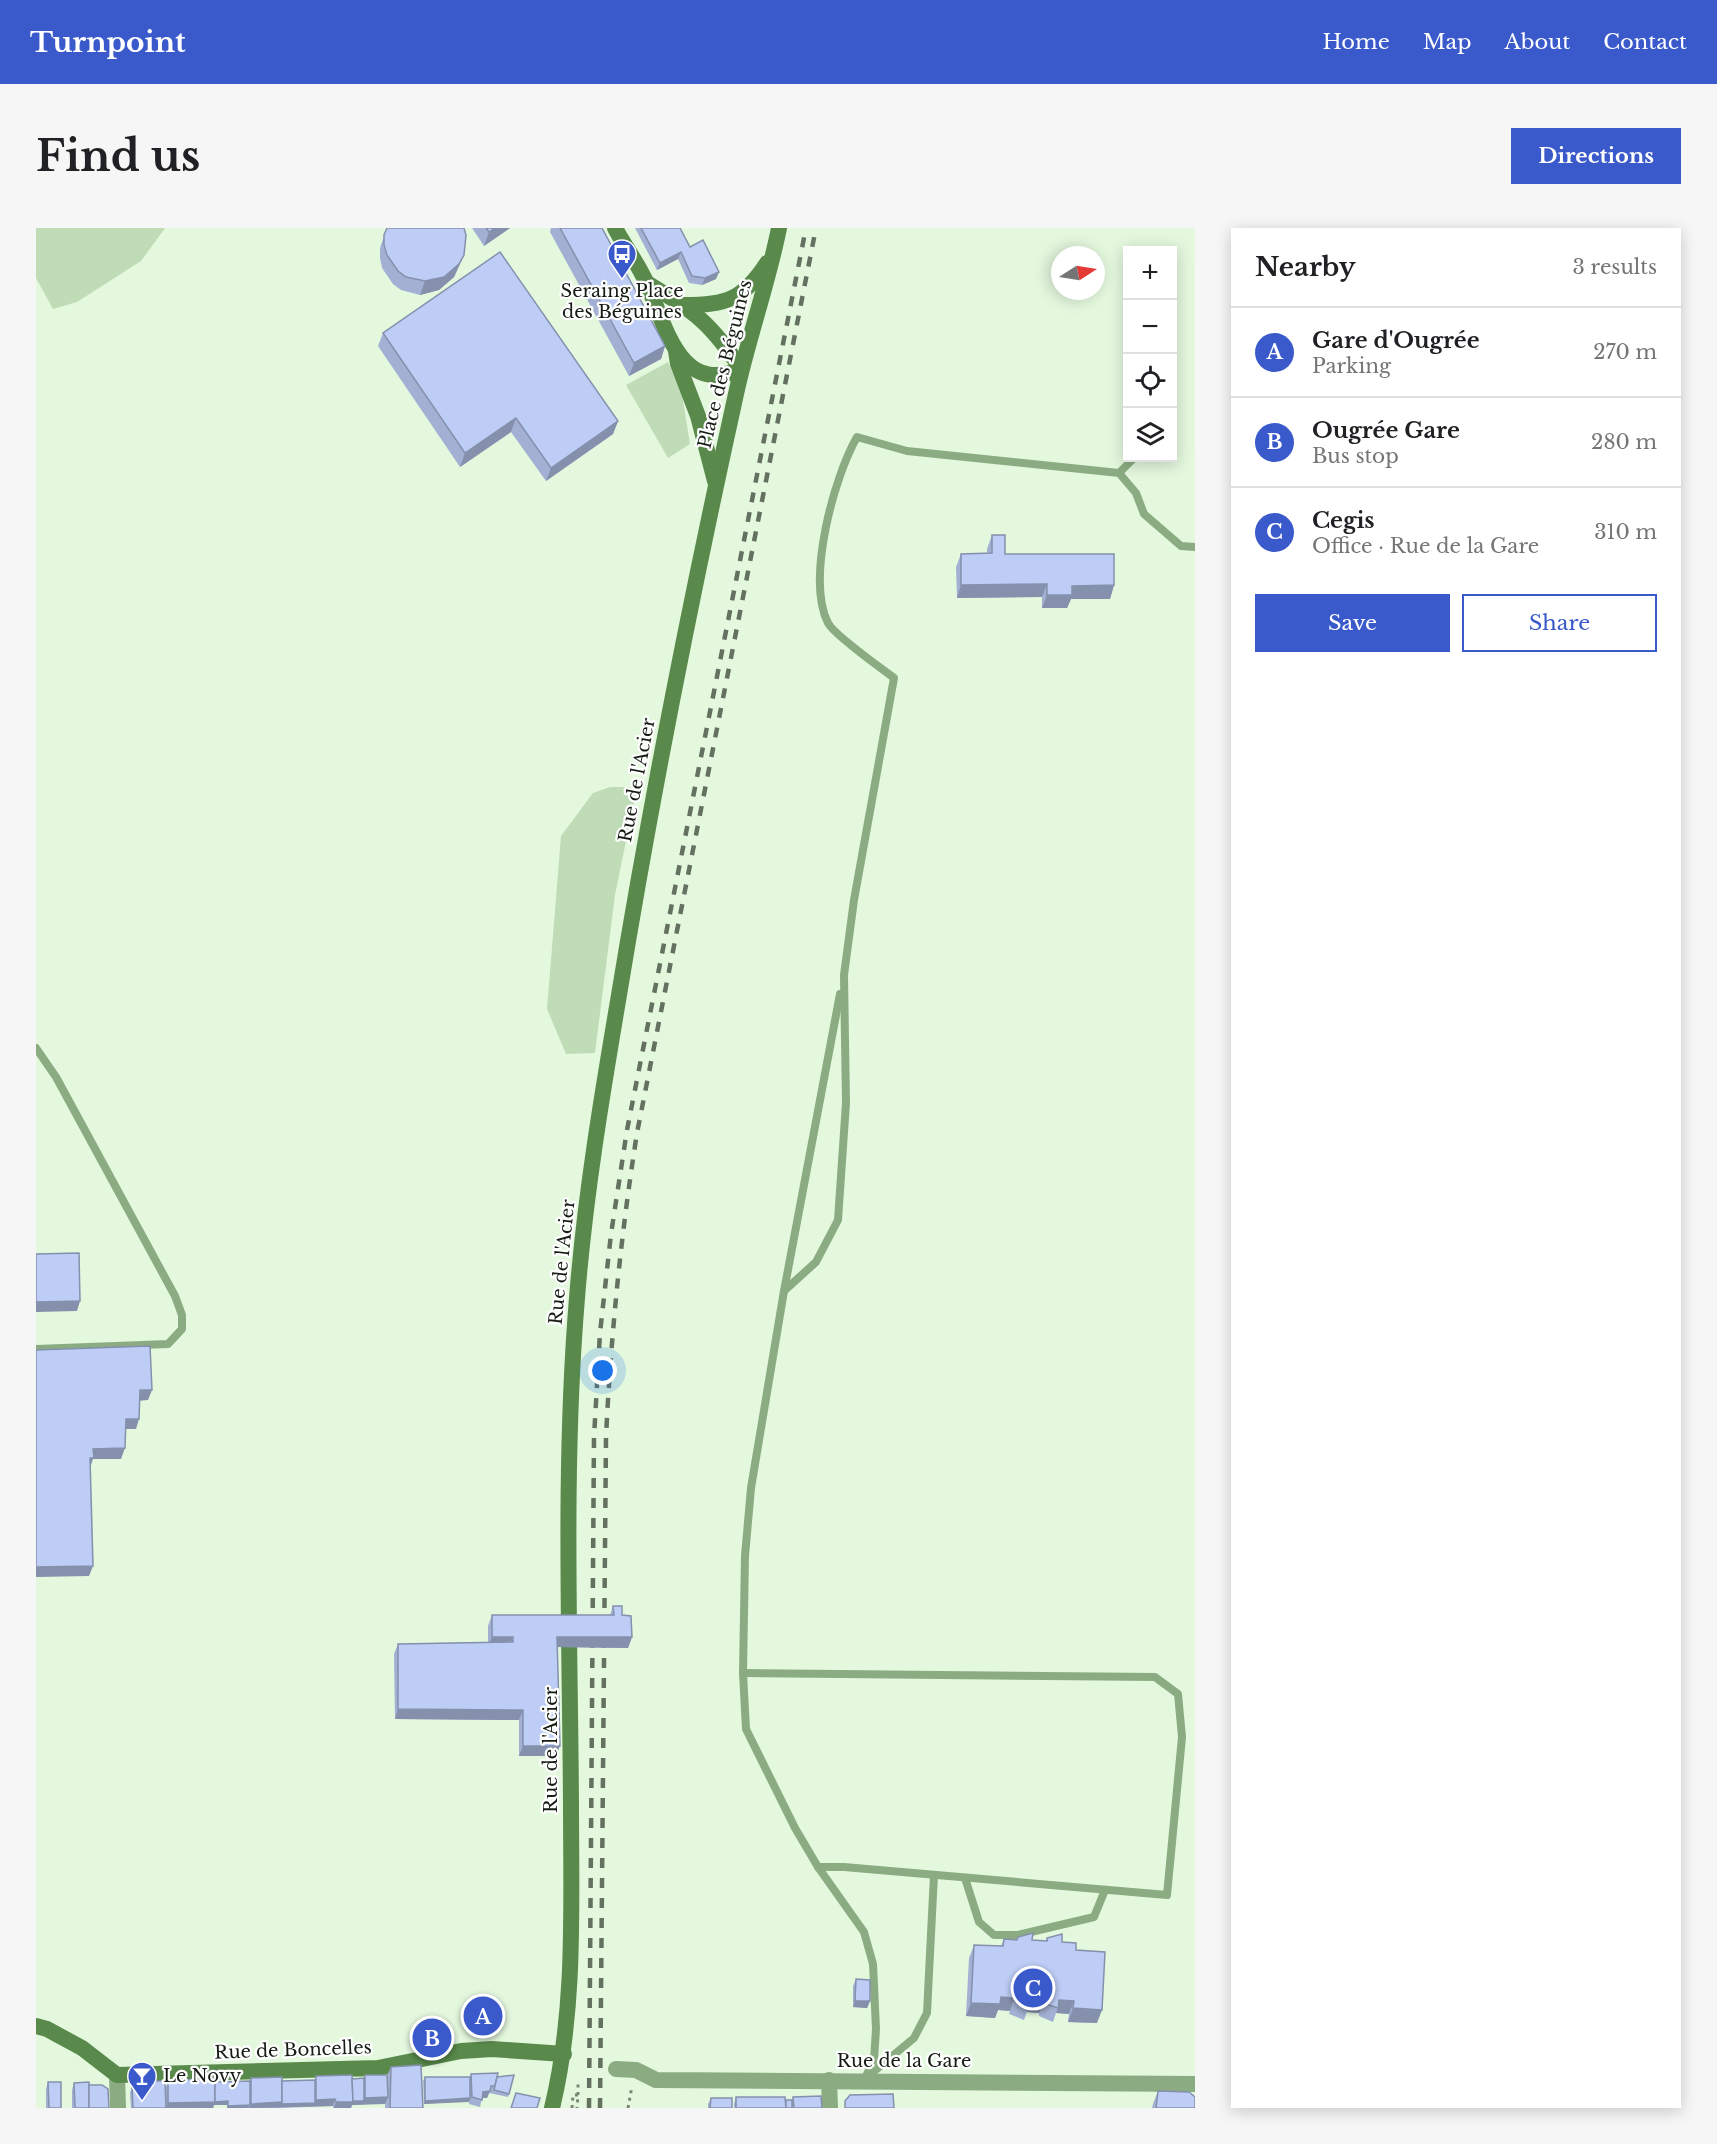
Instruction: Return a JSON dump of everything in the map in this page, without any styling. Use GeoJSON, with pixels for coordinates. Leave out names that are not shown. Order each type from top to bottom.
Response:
{"type":"FeatureCollection","features":[{"type":"Feature","properties":{"kind":"main road"},"geometry":{"type":"LineString","coordinates":[[615,228],[647,283],[676,350],[678,364],[698,416],[716,485]]}},
{"type":"Feature","properties":{"kind":"main road","name":"Place des Béguines"},"geometry":{"type":"LineString","coordinates":[[716,485],[741,369],[779,228]]}},
{"type":"Feature","properties":{"kind":"main road"},"geometry":{"type":"LineString","coordinates":[[684,305],[709,305],[739,296],[754,282],[774,253]]}},
{"type":"Feature","properties":{"kind":"main road"},"geometry":{"type":"LineString","coordinates":[[647,283],[684,305],[716,332],[741,369],[720,377],[711,377],[695,370],[676,350]]}},
{"type":"Feature","properties":{"kind":"main road","name":"Rue de l'Acier"},"geometry":{"type":"LineString","coordinates":[[552,2108],[564,2054],[569,1999],[571,1884],[567,1487],[570,1392],[582,1238],[631,918],[716,485]]}},
{"type":"Feature","properties":{"kind":"main road"},"geometry":{"type":"LineString","coordinates":[[36,2026],[47,2029],[82,2048],[117,2075]]}},
{"type":"Feature","properties":{"kind":"main road","name":"Rue de Boncelles"},"geometry":{"type":"LineString","coordinates":[[117,2075],[378,2067],[461,2051],[492,2049],[564,2054]]}},
{"type":"Feature","properties":{"kind":"street","name":"Rue de la Gare"},"geometry":{"type":"LineString","coordinates":[[616,2068],[636,2070],[656,2080],[1195,2084]]}},
{"type":"Feature","properties":{"kind":"street"},"geometry":{"type":"LineString","coordinates":[[117,2075],[118,2108]]}},
{"type":"Feature","properties":{"kind":"street"},"geometry":{"type":"LineString","coordinates":[[829,2080],[830,2108]]}},
{"type":"Feature","properties":{"kind":"lane"},"geometry":{"type":"LineString","coordinates":[[864,2080],[874,2060],[873,1964],[864,1932],[818,1867],[795,1828],[746,1729],[742,1673],[745,1556],[751,1488],[784,1291],[844,975],[856,889],[894,678],[828,624],[823,603],[819,558],[847,456],[857,437],[907,451],[1119,473],[1136,493],[1144,514],[1181,546],[1195,547]]}},
{"type":"Feature","properties":{"kind":"lane"},"geometry":{"type":"LineString","coordinates":[[1119,473],[1130,462]]}},
{"type":"Feature","properties":{"kind":"lane"},"geometry":{"type":"LineString","coordinates":[[784,1291],[816,1262],[838,1220],[846,1103],[844,975]]}},
{"type":"Feature","properties":{"kind":"lane"},"geometry":{"type":"LineString","coordinates":[[36,1048],[56,1077],[175,1296],[183,1315],[182,1329],[168,1344],[36,1349]]}},
{"type":"Feature","properties":{"kind":"lane"},"geometry":{"type":"LineString","coordinates":[[742,1673],[1155,1677],[1178,1694],[1182,1737],[1167,1895],[818,1867]]}},
{"type":"Feature","properties":{"kind":"lane"},"geometry":{"type":"LineString","coordinates":[[864,2080],[914,2038],[927,2013],[934,1875]]}},
{"type":"Feature","properties":{"kind":"lane"},"geometry":{"type":"LineString","coordinates":[[965,1878],[979,1922],[994,1935],[1018,1935],[1094,1917],[1105,1890]]}},
{"type":"Feature","properties":{"kind":"path"},"geometry":{"type":"LineString","coordinates":[[628,2108],[636,2070]]}},
{"type":"Feature","properties":{"kind":"path"},"geometry":{"type":"LineString","coordinates":[[577,2108],[578,2082]]}},
{"type":"Feature","properties":{"kind":"path"},"geometry":{"type":"LineString","coordinates":[[572,2108],[573,2095],[578,2095]]}},
{"type":"Feature","properties":{"kind":"green space"},"geometry":{"type":"Polygon","coordinates":[[[36,228],[165,228],[141,261],[77,302],[53,309],[36,278],[36,228]]]}},
{"type":"Feature","properties":{"kind":"green space"},"geometry":{"type":"Polygon","coordinates":[[[668,362],[682,394],[690,444],[668,458],[626,385],[668,362]]]}},
{"type":"Feature","properties":{"kind":"green space"},"geometry":{"type":"Polygon","coordinates":[[[610,787],[637,787],[615,895],[595,1053],[566,1054],[547,1009],[561,836],[593,793],[610,787]]]}},
{"type":"Feature","properties":{"kind":"building"},"geometry":{"type":"Polygon","coordinates":[[[387,228],[464,228],[466,235],[464,255],[459,264],[444,277],[425,281],[406,277],[398,271],[387,255],[384,235],[387,228]]]}},
{"type":"Feature","properties":{"kind":"building"},"geometry":{"type":"Polygon","coordinates":[[[560,228],[602,228],[665,346],[634,363],[560,228]]]}},
{"type":"Feature","properties":{"kind":"building"},"geometry":{"type":"Polygon","coordinates":[[[641,228],[680,228],[690,247],[703,240],[719,272],[705,278],[692,276],[681,252],[660,263],[641,228]]]}},
{"type":"Feature","properties":{"kind":"building"},"geometry":{"type":"Polygon","coordinates":[[[500,252],[618,421],[551,468],[516,418],[465,453],[383,333],[500,252]]]}},
{"type":"Feature","properties":{"kind":"building"},"geometry":{"type":"Polygon","coordinates":[[[992,535],[1005,535],[1005,554],[1114,554],[1114,585],[1072,586],[1072,595],[1047,595],[1047,584],[961,585],[961,554],[992,553],[992,535]]]}},
{"type":"Feature","properties":{"kind":"building"},"geometry":{"type":"Polygon","coordinates":[[[79,1253],[80,1301],[36,1302],[36,1254],[79,1253]]]}},
{"type":"Feature","properties":{"kind":"building"},"geometry":{"type":"Polygon","coordinates":[[[150,1346],[152,1390],[140,1390],[139,1419],[126,1419],[125,1448],[93,1449],[94,1458],[90,1458],[93,1566],[36,1567],[36,1350],[150,1346]]]}},
{"type":"Feature","properties":{"kind":"building"},"geometry":{"type":"Polygon","coordinates":[[[613,1606],[622,1606],[622,1615],[631,1616],[632,1637],[557,1637],[560,1746],[523,1746],[523,1710],[398,1709],[398,1644],[513,1642],[513,1637],[492,1637],[492,1615],[614,1615],[613,1606]]]}},
{"type":"Feature","properties":{"kind":"building"},"geometry":{"type":"Polygon","coordinates":[[[1033,1933],[1032,1940],[1047,1941],[1047,1938],[1062,1934],[1062,1942],[1076,1943],[1076,1950],[1105,1952],[1102,2010],[1073,2008],[1074,2001],[1059,2000],[1058,2008],[1043,2003],[1044,1999],[1030,1999],[1029,2006],[1014,2001],[1014,1998],[1001,1997],[1000,2004],[971,2003],[974,1945],[1003,1946],[1004,1939],[1017,1940],[1018,1937],[1033,1933]]]}},
{"type":"Feature","properties":{"kind":"building"},"geometry":{"type":"Polygon","coordinates":[[[856,1979],[870,1980],[870,2001],[855,2001],[856,1979]]]}},
{"type":"Feature","properties":{"kind":"building"},"geometry":{"type":"Polygon","coordinates":[[[421,2065],[423,2108],[390,2108],[391,2067],[421,2065]]]}},
{"type":"Feature","properties":{"kind":"building"},"geometry":{"type":"Polygon","coordinates":[[[498,2073],[495,2086],[491,2086],[490,2091],[483,2092],[482,2100],[472,2097],[471,2074],[498,2073]]]}},
{"type":"Feature","properties":{"kind":"building"},"geometry":{"type":"Polygon","coordinates":[[[352,2075],[353,2102],[336,2102],[335,2099],[316,2100],[316,2076],[352,2075]]]}},
{"type":"Feature","properties":{"kind":"building"},"geometry":{"type":"Polygon","coordinates":[[[365,2075],[387,2075],[388,2097],[365,2098],[365,2075]]]}},
{"type":"Feature","properties":{"kind":"building"},"geometry":{"type":"Polygon","coordinates":[[[514,2075],[509,2094],[494,2090],[497,2077],[514,2075]]]}},
{"type":"Feature","properties":{"kind":"building"},"geometry":{"type":"Polygon","coordinates":[[[282,2077],[282,2102],[251,2104],[251,2078],[282,2077]]]}},
{"type":"Feature","properties":{"kind":"building"},"geometry":{"type":"Polygon","coordinates":[[[425,2077],[470,2077],[470,2098],[425,2101],[425,2077]]]}},
{"type":"Feature","properties":{"kind":"building"},"geometry":{"type":"Polygon","coordinates":[[[364,2078],[364,2101],[353,2101],[352,2079],[364,2078]]]}},
{"type":"Feature","properties":{"kind":"building"},"geometry":{"type":"Polygon","coordinates":[[[215,2079],[215,2102],[168,2103],[168,2080],[215,2079]]]}},
{"type":"Feature","properties":{"kind":"building"},"geometry":{"type":"Polygon","coordinates":[[[315,2080],[315,2103],[282,2104],[282,2081],[315,2080]]]}},
{"type":"Feature","properties":{"kind":"building"},"geometry":{"type":"Polygon","coordinates":[[[138,2081],[165,2081],[166,2108],[133,2108],[132,2086],[138,2081]]]}},
{"type":"Feature","properties":{"kind":"building"},"geometry":{"type":"Polygon","coordinates":[[[250,2081],[250,2105],[228,2106],[228,2101],[215,2102],[215,2082],[250,2081]]]}},
{"type":"Feature","properties":{"kind":"building"},"geometry":{"type":"Polygon","coordinates":[[[48,2082],[61,2082],[61,2108],[49,2108],[48,2082]]]}},
{"type":"Feature","properties":{"kind":"building"},"geometry":{"type":"Polygon","coordinates":[[[89,2082],[89,2108],[75,2108],[74,2083],[89,2082]]]}},
{"type":"Feature","properties":{"kind":"building"},"geometry":{"type":"Polygon","coordinates":[[[89,2085],[102,2085],[108,2089],[109,2108],[89,2108],[89,2085]]]}},
{"type":"Feature","properties":{"kind":"building"},"geometry":{"type":"Polygon","coordinates":[[[1158,2091],[1189,2092],[1195,2097],[1195,2108],[1156,2108],[1158,2091]]]}},
{"type":"Feature","properties":{"kind":"building"},"geometry":{"type":"Polygon","coordinates":[[[516,2093],[540,2098],[537,2108],[511,2108],[516,2093]]]}},
{"type":"Feature","properties":{"kind":"building"},"geometry":{"type":"Polygon","coordinates":[[[893,2094],[894,2108],[845,2108],[845,2101],[850,2095],[893,2094]]]}},
{"type":"Feature","properties":{"kind":"building"},"geometry":{"type":"Polygon","coordinates":[[[821,2096],[822,2108],[794,2108],[793,2097],[821,2096]]]}},
{"type":"Feature","properties":{"kind":"building"},"geometry":{"type":"Polygon","coordinates":[[[736,2097],[785,2097],[786,2108],[736,2108],[736,2097]]]}},
{"type":"Feature","properties":{"kind":"building"},"geometry":{"type":"Polygon","coordinates":[[[711,2098],[732,2098],[732,2108],[710,2108],[711,2098]]]}},
{"type":"Feature","properties":{"kind":"building"},"geometry":{"type":"Polygon","coordinates":[[[786,2100],[792,2100],[792,2108],[786,2108],[786,2100]]]}},
{"type":"Feature","properties":{"kind":"railway"},"geometry":{"type":"LineString","coordinates":[[589,2108],[594,1437],[600,1333],[611,1234],[627,1130],[806,228]]}},
{"type":"Feature","properties":{"kind":"railway"},"geometry":{"type":"LineString","coordinates":[[600,2108],[606,1437],[621,1246],[637,1133],[816,228]]}},
{"type":"Feature","properties":{"kind":"place","name":"Seraing Place des Béguines"},"geometry":{"type":"Point","coordinates":[622,280]}},
{"type":"Feature","properties":{"kind":"place","name":"Cegis"},"geometry":{"type":"Point","coordinates":[1033,1988]}},
{"type":"Feature","properties":{"kind":"place","name":"Gare d'Ougrée"},"geometry":{"type":"Point","coordinates":[483,2016]}},
{"type":"Feature","properties":{"kind":"place","name":"Ougrée Gare"},"geometry":{"type":"Point","coordinates":[432,2038]}},
{"type":"Feature","properties":{"kind":"place","name":"Le Novy"},"geometry":{"type":"Point","coordinates":[142,2102]}}]}
